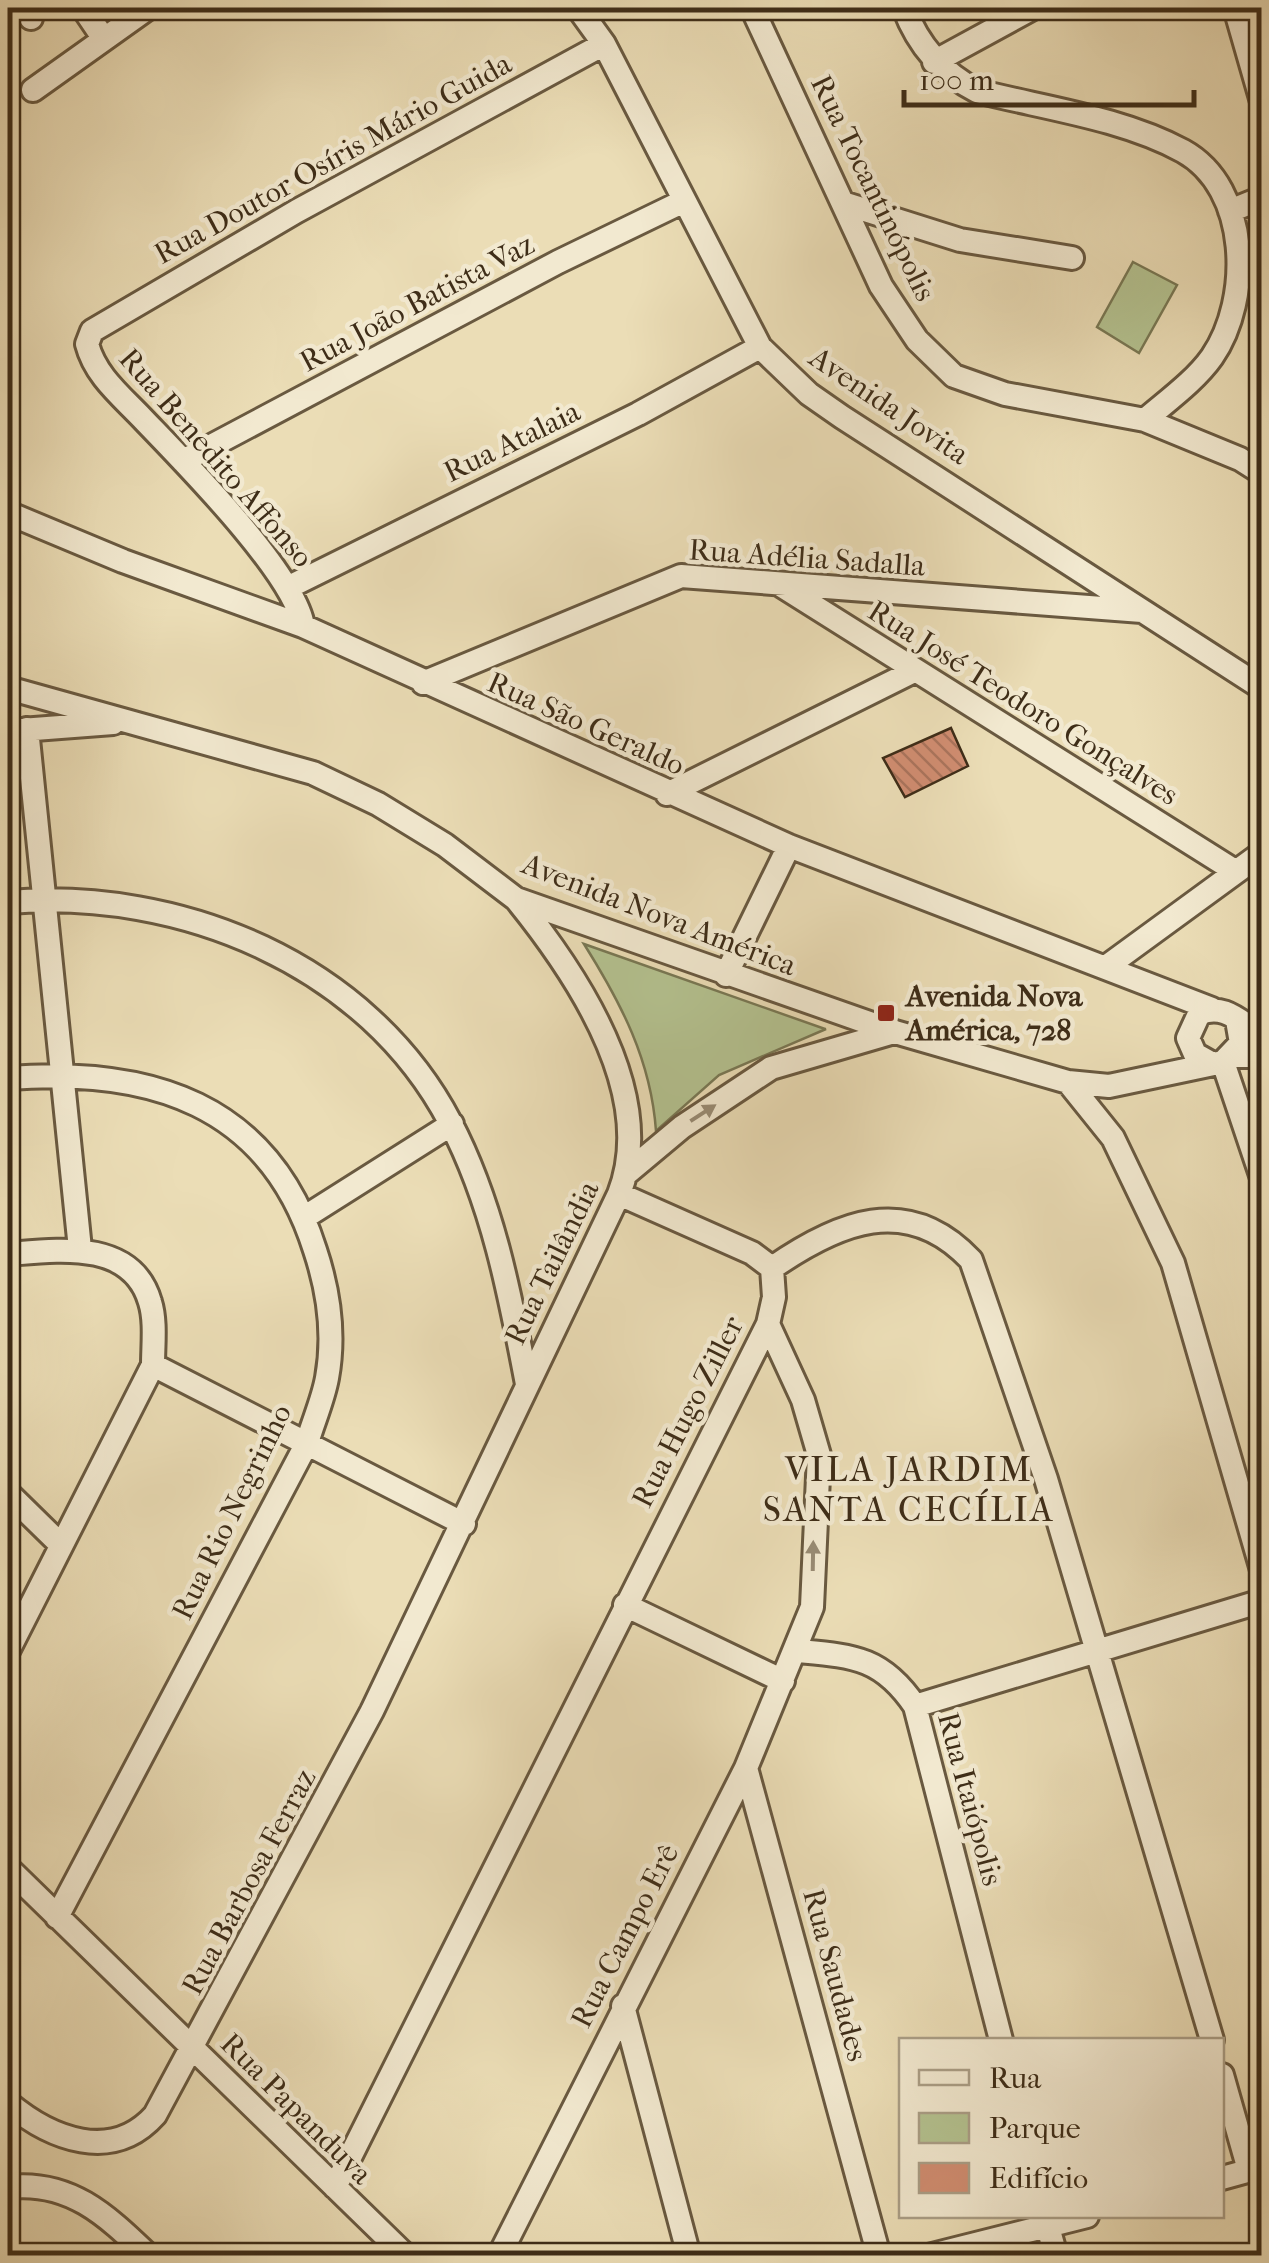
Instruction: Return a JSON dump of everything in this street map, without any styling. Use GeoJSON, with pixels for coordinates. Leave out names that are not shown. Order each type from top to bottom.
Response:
{"type":"FeatureCollection","features":[{"type":"Feature","properties":{"kind":"street"},"geometry":{"type":"LineString","coordinates":[[83,8],[104,40]]}},
{"type":"Feature","properties":{"kind":"street"},"geometry":{"type":"LineString","coordinates":[[33,90],[148,8]]}},
{"type":"Feature","properties":{"kind":"street","name":"Avenida Jovita"},"geometry":{"type":"LineString","coordinates":[[578,8],[604,44],[760,347],[809,394],[842,417],[1262,688]]}},
{"type":"Feature","properties":{"kind":"street","name":"Rua Tocantinópolis"},"geometry":{"type":"LineString","coordinates":[[752,8],[898,315],[954,376],[1005,394],[1145,420],[1262,472]]}},
{"type":"Feature","properties":{"kind":"street"},"geometry":{"type":"LineString","coordinates":[[904,8],[934,62],[977,91],[1154,137],[1185,152],[1217,181],[1230,211],[1238,275],[1227,330],[1210,358],[1145,420]]}},
{"type":"Feature","properties":{"kind":"street"},"geometry":{"type":"LineString","coordinates":[[934,62],[1032,8]]}},
{"type":"Feature","properties":{"kind":"street"},"geometry":{"type":"LineString","coordinates":[[1234,8],[1262,102]]}},
{"type":"Feature","properties":{"kind":"street","name":"Rua Doutor Osíris Mário Guida"},"geometry":{"type":"LineString","coordinates":[[92,330],[297,212],[604,44]]}},
{"type":"Feature","properties":{"kind":"street"},"geometry":{"type":"LineString","coordinates":[[1230,211],[1262,198]]}},
{"type":"Feature","properties":{"kind":"street","name":"Rua João Batista Vaz"},"geometry":{"type":"LineString","coordinates":[[182,462],[558,262],[682,202]]}},
{"type":"Feature","properties":{"kind":"street"},"geometry":{"type":"LineString","coordinates":[[846,204],[960,240],[1072,258]]}},
{"type":"Feature","properties":{"kind":"street","name":"Rua Benedito Affonso"},"geometry":{"type":"LineString","coordinates":[[92,330],[87,344],[96,370],[182,462],[289,587],[303,626]]}},
{"type":"Feature","properties":{"kind":"street","name":"Rua Atalaia"},"geometry":{"type":"LineString","coordinates":[[289,587],[638,414],[760,347]]}},
{"type":"Feature","properties":{"kind":"street"},"geometry":{"type":"LineString","coordinates":[[1240,459],[1262,448]]}},
{"type":"Feature","properties":{"kind":"street","name":"Rua São Geraldo"},"geometry":{"type":"LineString","coordinates":[[8,513],[124,561],[303,626],[789,846],[1212,1009]]}},
{"type":"Feature","properties":{"kind":"street","name":"Rua Adélia Sadalla"},"geometry":{"type":"LineString","coordinates":[[423,683],[681,576],[1146,611]]}},
{"type":"Feature","properties":{"kind":"street","name":"Rua José Teodoro Gonçalves"},"geometry":{"type":"LineString","coordinates":[[779,584],[1235,871]]}},
{"type":"Feature","properties":{"kind":"street"},"geometry":{"type":"LineString","coordinates":[[668,794],[914,672]]}},
{"type":"Feature","properties":{"kind":"street","name":"Avenida Nova América"},"geometry":{"type":"LineString","coordinates":[[8,688],[313,773],[378,804],[445,845],[516,899],[895,1032],[1068,1082],[1138,1080],[1222,1060],[1262,1056]]}},
{"type":"Feature","properties":{"kind":"street"},"geometry":{"type":"LineString","coordinates":[[80,1248],[45,899],[17,730],[137,722]]}},
{"type":"Feature","properties":{"kind":"street"},"geometry":{"type":"LineString","coordinates":[[726,975],[789,846]]}},
{"type":"Feature","properties":{"kind":"street"},"geometry":{"type":"LineString","coordinates":[[1106,968],[1262,852]]}},
{"type":"Feature","properties":{"kind":"street"},"geometry":{"type":"LineString","coordinates":[[8,902],[45,899],[118,905],[214,925],[273,951],[338,989],[400,1046],[452,1124],[482,1196],[515,1318],[527,1384]]}},
{"type":"Feature","properties":{"kind":"street","name":"Rua Tailândia"},"geometry":{"type":"LineString","coordinates":[[464,1524],[623,1184],[621,1088],[610,1046],[567,966],[516,899]]}},
{"type":"Feature","properties":{"kind":"street"},"geometry":{"type":"LineString","coordinates":[[567,966],[568,941],[582,923]]}},
{"type":"Feature","properties":{"kind":"street","name":"Rua São Geraldo"},"geometry":{"type":"LineString","coordinates":[[1144,982],[1188,1033]]}},
{"type":"Feature","properties":{"kind":"street"},"geometry":{"type":"LineString","coordinates":[[1113,1138],[1114,1107],[1188,1033],[1199,1014],[1212,1009],[1226,1011],[1262,1035]]}},
{"type":"Feature","properties":{"kind":"street"},"geometry":{"type":"LineString","coordinates":[[1222,1060],[1241,1043],[1236,1020]]}},
{"type":"Feature","properties":{"kind":"street"},"geometry":{"type":"LineString","coordinates":[[830,1050],[861,1022]]}},
{"type":"Feature","properties":{"kind":"street"},"geometry":{"type":"LineString","coordinates":[[895,1032],[771,1068],[682,1126],[623,1184],[752,1253],[772,1268],[816,1237],[880,1220],[910,1222],[935,1232],[971,1260],[1040,1461],[1211,2038]]}},
{"type":"Feature","properties":{"kind":"street"},"geometry":{"type":"LineString","coordinates":[[1188,1033],[1195,1054],[1222,1060]]}},
{"type":"Feature","properties":{"kind":"street"},"geometry":{"type":"LineString","coordinates":[[1222,1060],[1262,1178]]}},
{"type":"Feature","properties":{"kind":"street","name":"Rua Rio Negrinho"},"geometry":{"type":"LineString","coordinates":[[8,1078],[61,1074],[150,1086],[199,1102],[233,1124],[267,1158],[305,1217],[326,1285],[331,1328],[327,1378],[307,1443],[58,1917]]}},
{"type":"Feature","properties":{"kind":"street"},"geometry":{"type":"LineString","coordinates":[[1068,1082],[1113,1138],[1173,1263],[1262,1570]]}},
{"type":"Feature","properties":{"kind":"street"},"geometry":{"type":"LineString","coordinates":[[305,1217],[452,1124]]}},
{"type":"Feature","properties":{"kind":"street"},"geometry":{"type":"LineString","coordinates":[[8,1254],[80,1248],[119,1262],[145,1289],[151,1304],[153,1365],[8,1651]]}},
{"type":"Feature","properties":{"kind":"street","name":"Rua Hugo Ziller"},"geometry":{"type":"LineString","coordinates":[[334,2186],[768,1324],[774,1297],[772,1268]]}},
{"type":"Feature","properties":{"kind":"street"},"geometry":{"type":"LineString","coordinates":[[515,1318],[551,1335]]}},
{"type":"Feature","properties":{"kind":"street","name":"Rua Campo Erê"},"geometry":{"type":"LineString","coordinates":[[498,2253],[746,1768],[798,1651],[812,1607],[819,1455],[798,1385],[768,1324]]}},
{"type":"Feature","properties":{"kind":"street"},"geometry":{"type":"LineString","coordinates":[[153,1365],[464,1524]]}},
{"type":"Feature","properties":{"kind":"street"},"geometry":{"type":"LineString","coordinates":[[9,1497],[62,1545]]}},
{"type":"Feature","properties":{"kind":"street","name":"Rua Barbosa Ferraz"},"geometry":{"type":"LineString","coordinates":[[8,2103],[41,2127],[72,2140],[116,2142],[144,2128],[156,2115],[330,1792],[464,1524]]}},
{"type":"Feature","properties":{"kind":"street"},"geometry":{"type":"LineString","coordinates":[[915,1706],[1262,1601]]}},
{"type":"Feature","properties":{"kind":"street"},"geometry":{"type":"LineString","coordinates":[[625,1605],[783,1682]]}},
{"type":"Feature","properties":{"kind":"street","name":"Rua Itaiópolis"},"geometry":{"type":"LineString","coordinates":[[798,1651],[865,1660],[898,1682],[915,1706],[1000,2038]]}},
{"type":"Feature","properties":{"kind":"street","name":"Rua Saudades"},"geometry":{"type":"LineString","coordinates":[[746,1768],[879,2256]]}},
{"type":"Feature","properties":{"kind":"street","name":"Rua Papanduva"},"geometry":{"type":"LineString","coordinates":[[8,1868],[334,2186],[369,2225],[406,2256]]}},
{"type":"Feature","properties":{"kind":"street"},"geometry":{"type":"LineString","coordinates":[[623,2006],[688,2255]]}},
{"type":"Feature","properties":{"kind":"street"},"geometry":{"type":"LineString","coordinates":[[1224,2081],[1255,2169],[1224,2177]]}},
{"type":"Feature","properties":{"kind":"street"},"geometry":{"type":"LineString","coordinates":[[8,2187],[51,2188],[75,2195],[107,2216],[149,2256]]}},
{"type":"Feature","properties":{"kind":"street"},"geometry":{"type":"LineString","coordinates":[[928,2256],[1046,2221],[1071,2218]]}},
{"type":"Feature","properties":{"kind":"street"},"geometry":{"type":"LineString","coordinates":[[1046,2221],[1056,2256]]}},
{"type":"Feature","properties":{"kind":"street","name":"Rua Papanduva"},"geometry":{"type":"LineString","coordinates":[[369,2225],[382,2256]]}},
{"type":"Feature","properties":{"kind":"green space"},"geometry":{"type":"Polygon","coordinates":[[[1133,262],[1177,285],[1139,353],[1097,327],[1133,262]]]}},
{"type":"Feature","properties":{"kind":"green space"},"geometry":{"type":"Polygon","coordinates":[[[584,944],[826,1029],[719,1075],[656,1131],[641,1056],[610,988],[584,944]]]}},
{"type":"Feature","properties":{"kind":"building"},"geometry":{"type":"Polygon","coordinates":[[[951,728],[968,766],[905,797],[883,758],[951,728]]]}},
{"type":"Feature","properties":{"kind":"place","name":"Avenida Nova América, 728"},"geometry":{"type":"Point","coordinates":[886,1013]}},
{"type":"Feature","properties":{"kind":"district","name":"VILA JARDIM SANTA CECÍLIA"},"geometry":{"type":"Point","coordinates":[909,1489]}}]}
